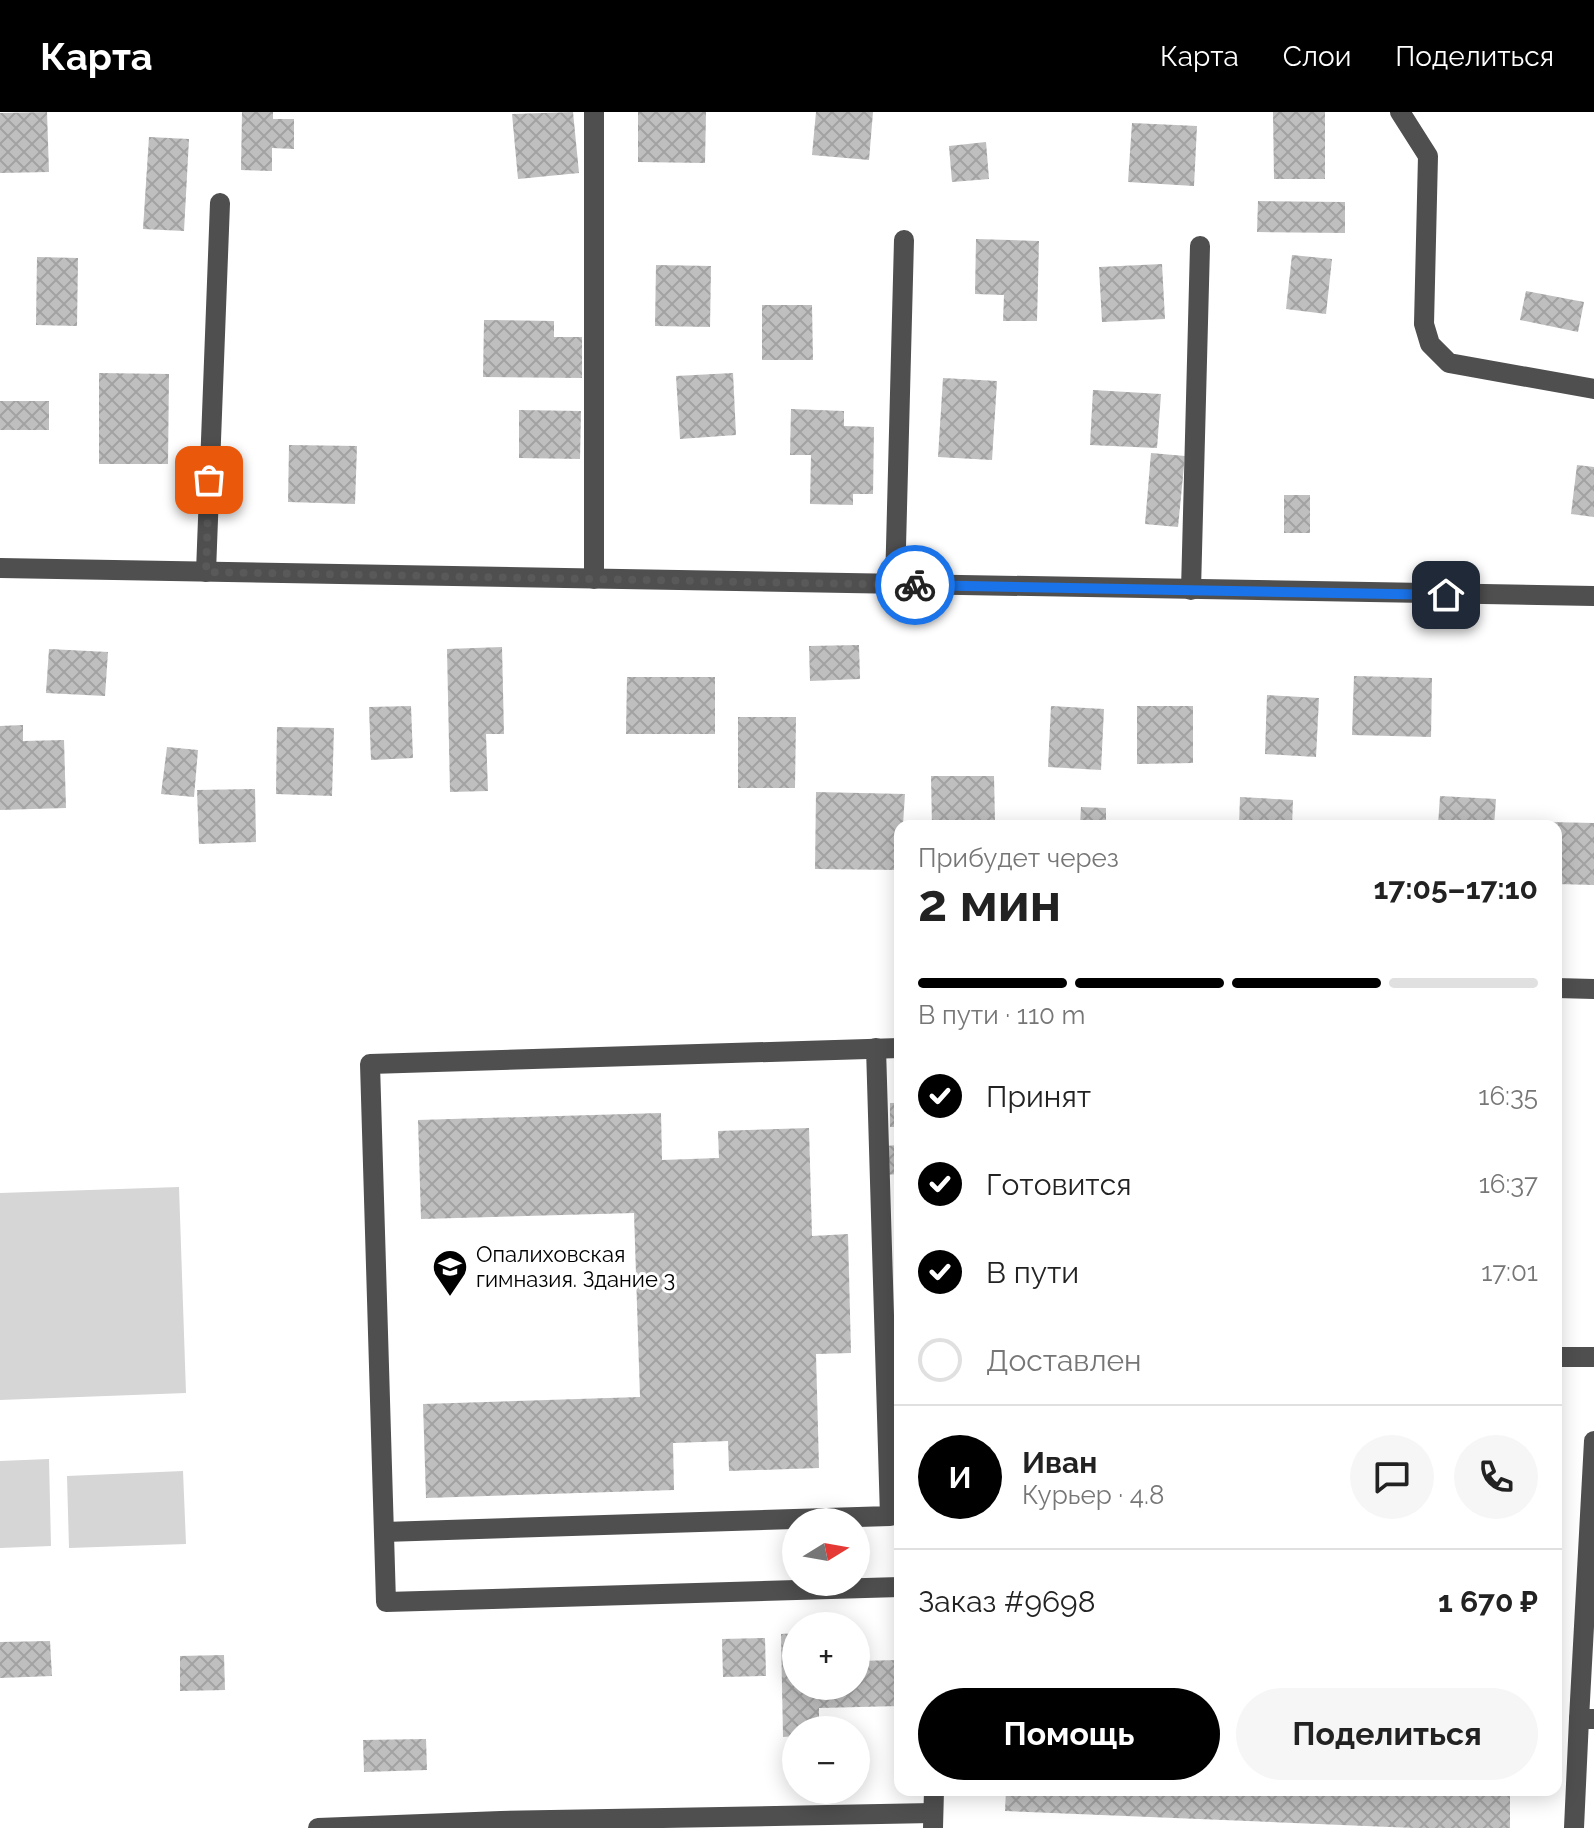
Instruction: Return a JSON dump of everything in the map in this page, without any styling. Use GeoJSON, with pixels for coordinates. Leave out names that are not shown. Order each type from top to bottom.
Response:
{"type":"FeatureCollection","features":[{"type":"Feature","properties":{"kind":"street"},"geometry":{"type":"LineString","coordinates":[[594,112],[594,579]]}},
{"type":"Feature","properties":{"kind":"street"},"geometry":{"type":"LineString","coordinates":[[1400,112],[1428,156],[1424,324],[1430,344],[1449,363],[1594,389]]}},
{"type":"Feature","properties":{"kind":"street"},"geometry":{"type":"LineString","coordinates":[[206,572],[220,203]]}},
{"type":"Feature","properties":{"kind":"street"},"geometry":{"type":"LineString","coordinates":[[895,585],[904,240]]}},
{"type":"Feature","properties":{"kind":"street"},"geometry":{"type":"LineString","coordinates":[[1191,590],[1200,246]]}},
{"type":"Feature","properties":{"kind":"street"},"geometry":{"type":"LineString","coordinates":[[0,568],[1594,596]]}},
{"type":"Feature","properties":{"kind":"street"},"geometry":{"type":"LineString","coordinates":[[1562,988],[1594,989]]}},
{"type":"Feature","properties":{"kind":"street"},"geometry":{"type":"LineString","coordinates":[[384,1532],[890,1516],[876,1048]]}},
{"type":"Feature","properties":{"kind":"street"},"geometry":{"type":"LineString","coordinates":[[894,1048],[370,1064],[386,1602],[894,1587]]}},
{"type":"Feature","properties":{"kind":"street"},"geometry":{"type":"LineString","coordinates":[[1562,1357],[1594,1357]]}},
{"type":"Feature","properties":{"kind":"street"},"geometry":{"type":"LineString","coordinates":[[1574,1828],[1587,1719],[1594,1441]]}},
{"type":"Feature","properties":{"kind":"street"},"geometry":{"type":"LineString","coordinates":[[318,1828],[933,1820],[934,1796]]}},
{"type":"Feature","properties":{"kind":"shaded area"},"geometry":{"type":"Polygon","coordinates":[[[179,1187],[186,1393],[0,1400],[0,1193],[179,1187]]]}},
{"type":"Feature","properties":{"kind":"shaded area"},"geometry":{"type":"Polygon","coordinates":[[[49,1459],[51,1546],[0,1548],[0,1461],[49,1459]]]}},
{"type":"Feature","properties":{"kind":"shaded area"},"geometry":{"type":"Polygon","coordinates":[[[183,1471],[186,1544],[69,1548],[67,1476],[183,1471]]]}},
{"type":"Feature","properties":{"kind":"building"},"geometry":{"type":"Polygon","coordinates":[[[47,112],[49,172],[0,173],[0,113],[47,112]]]}},
{"type":"Feature","properties":{"kind":"building"},"geometry":{"type":"Polygon","coordinates":[[[242,112],[273,112],[273,119],[294,119],[294,149],[272,148],[272,171],[241,170],[242,112]]]}},
{"type":"Feature","properties":{"kind":"building"},"geometry":{"type":"Polygon","coordinates":[[[573,112],[579,173],[518,179],[512,114],[573,112]]]}},
{"type":"Feature","properties":{"kind":"building"},"geometry":{"type":"Polygon","coordinates":[[[638,112],[706,112],[705,163],[638,162],[638,112]]]}},
{"type":"Feature","properties":{"kind":"building"},"geometry":{"type":"Polygon","coordinates":[[[816,112],[873,112],[869,160],[812,155],[816,112]]]}},
{"type":"Feature","properties":{"kind":"building"},"geometry":{"type":"Polygon","coordinates":[[[1273,112],[1325,112],[1325,179],[1274,179],[1273,112]]]}},
{"type":"Feature","properties":{"kind":"building"},"geometry":{"type":"Polygon","coordinates":[[[1132,123],[1197,126],[1194,186],[1128,182],[1132,123]]]}},
{"type":"Feature","properties":{"kind":"building"},"geometry":{"type":"Polygon","coordinates":[[[149,137],[189,139],[184,231],[143,229],[149,137]]]}},
{"type":"Feature","properties":{"kind":"building"},"geometry":{"type":"Polygon","coordinates":[[[986,142],[989,179],[952,182],[949,146],[986,142]]]}},
{"type":"Feature","properties":{"kind":"building"},"geometry":{"type":"Polygon","coordinates":[[[1258,201],[1345,202],[1345,233],[1257,232],[1258,201]]]}},
{"type":"Feature","properties":{"kind":"building"},"geometry":{"type":"Polygon","coordinates":[[[976,239],[1039,241],[1037,321],[1003,321],[1004,295],[975,294],[976,239]]]}},
{"type":"Feature","properties":{"kind":"building"},"geometry":{"type":"Polygon","coordinates":[[[1292,255],[1332,259],[1326,314],[1286,309],[1292,255]]]}},
{"type":"Feature","properties":{"kind":"building"},"geometry":{"type":"Polygon","coordinates":[[[37,257],[78,258],[77,326],[36,325],[37,257]]]}},
{"type":"Feature","properties":{"kind":"building"},"geometry":{"type":"Polygon","coordinates":[[[1162,264],[1165,319],[1102,322],[1099,267],[1162,264]]]}},
{"type":"Feature","properties":{"kind":"building"},"geometry":{"type":"Polygon","coordinates":[[[656,265],[711,266],[710,327],[655,326],[656,265]]]}},
{"type":"Feature","properties":{"kind":"building"},"geometry":{"type":"Polygon","coordinates":[[[1526,291],[1584,302],[1578,332],[1520,320],[1526,291]]]}},
{"type":"Feature","properties":{"kind":"building"},"geometry":{"type":"Polygon","coordinates":[[[762,305],[812,305],[813,360],[762,360],[762,305]]]}},
{"type":"Feature","properties":{"kind":"building"},"geometry":{"type":"Polygon","coordinates":[[[484,320],[554,321],[554,337],[582,337],[582,378],[483,377],[484,320]]]}},
{"type":"Feature","properties":{"kind":"building"},"geometry":{"type":"Polygon","coordinates":[[[99,373],[169,374],[168,464],[99,464],[99,373]]]}},
{"type":"Feature","properties":{"kind":"building"},"geometry":{"type":"Polygon","coordinates":[[[733,373],[736,435],[680,439],[676,376],[733,373]]]}},
{"type":"Feature","properties":{"kind":"building"},"geometry":{"type":"Polygon","coordinates":[[[943,378],[997,381],[992,460],[938,457],[943,378]]]}},
{"type":"Feature","properties":{"kind":"building"},"geometry":{"type":"Polygon","coordinates":[[[1093,390],[1161,394],[1157,448],[1090,445],[1093,390]]]}},
{"type":"Feature","properties":{"kind":"building"},"geometry":{"type":"Polygon","coordinates":[[[0,401],[49,401],[49,430],[0,430],[0,401]]]}},
{"type":"Feature","properties":{"kind":"building"},"geometry":{"type":"Polygon","coordinates":[[[791,409],[844,411],[844,426],[874,427],[873,494],[853,494],[853,505],[810,504],[811,455],[790,455],[791,409]]]}},
{"type":"Feature","properties":{"kind":"building"},"geometry":{"type":"Polygon","coordinates":[[[519,410],[581,411],[580,459],[519,458],[519,410]]]}},
{"type":"Feature","properties":{"kind":"building"},"geometry":{"type":"Polygon","coordinates":[[[289,445],[357,446],[355,504],[288,502],[289,445]]]}},
{"type":"Feature","properties":{"kind":"building"},"geometry":{"type":"Polygon","coordinates":[[[1151,453],[1185,456],[1178,527],[1145,524],[1151,453]]]}},
{"type":"Feature","properties":{"kind":"building"},"geometry":{"type":"Polygon","coordinates":[[[1577,465],[1594,467],[1594,517],[1571,514],[1577,465]]]}},
{"type":"Feature","properties":{"kind":"building"},"geometry":{"type":"Polygon","coordinates":[[[1284,495],[1310,495],[1310,533],[1284,533],[1284,495]]]}},
{"type":"Feature","properties":{"kind":"building"},"geometry":{"type":"Polygon","coordinates":[[[859,645],[860,679],[810,681],[809,646],[859,645]]]}},
{"type":"Feature","properties":{"kind":"building"},"geometry":{"type":"Polygon","coordinates":[[[502,647],[504,734],[486,734],[488,791],[450,792],[447,649],[502,647]]]}},
{"type":"Feature","properties":{"kind":"building"},"geometry":{"type":"Polygon","coordinates":[[[49,649],[108,652],[105,696],[46,693],[49,649]]]}},
{"type":"Feature","properties":{"kind":"building"},"geometry":{"type":"Polygon","coordinates":[[[1354,676],[1432,678],[1431,737],[1352,735],[1354,676]]]}},
{"type":"Feature","properties":{"kind":"building"},"geometry":{"type":"Polygon","coordinates":[[[627,677],[715,677],[715,734],[626,734],[627,677]]]}},
{"type":"Feature","properties":{"kind":"building"},"geometry":{"type":"Polygon","coordinates":[[[1267,695],[1319,698],[1316,757],[1265,754],[1267,695]]]}},
{"type":"Feature","properties":{"kind":"building"},"geometry":{"type":"Polygon","coordinates":[[[411,706],[413,758],[371,760],[369,707],[411,706]]]}},
{"type":"Feature","properties":{"kind":"building"},"geometry":{"type":"Polygon","coordinates":[[[1051,706],[1104,709],[1101,770],[1048,767],[1051,706]]]}},
{"type":"Feature","properties":{"kind":"building"},"geometry":{"type":"Polygon","coordinates":[[[1137,706],[1193,706],[1193,763],[1137,764],[1137,706]]]}},
{"type":"Feature","properties":{"kind":"building"},"geometry":{"type":"Polygon","coordinates":[[[738,717],[796,717],[795,788],[738,788],[738,717]]]}},
{"type":"Feature","properties":{"kind":"building"},"geometry":{"type":"Polygon","coordinates":[[[23,725],[23,741],[64,740],[66,808],[0,810],[0,726],[23,725]]]}},
{"type":"Feature","properties":{"kind":"building"},"geometry":{"type":"Polygon","coordinates":[[[277,727],[334,728],[332,796],[276,794],[277,727]]]}},
{"type":"Feature","properties":{"kind":"building"},"geometry":{"type":"Polygon","coordinates":[[[167,747],[198,750],[194,797],[161,794],[167,747]]]}},
{"type":"Feature","properties":{"kind":"building"},"geometry":{"type":"Polygon","coordinates":[[[931,776],[994,776],[995,820],[932,820],[931,776]]]}},
{"type":"Feature","properties":{"kind":"building"},"geometry":{"type":"Polygon","coordinates":[[[255,789],[256,842],[199,844],[197,790],[255,789]]]}},
{"type":"Feature","properties":{"kind":"building"},"geometry":{"type":"Polygon","coordinates":[[[816,792],[905,794],[903,820],[894,820],[894,870],[815,869],[816,792]]]}},
{"type":"Feature","properties":{"kind":"building"},"geometry":{"type":"Polygon","coordinates":[[[1440,796],[1496,799],[1494,820],[1438,820],[1440,796]]]}},
{"type":"Feature","properties":{"kind":"building"},"geometry":{"type":"Polygon","coordinates":[[[1240,797],[1293,800],[1292,820],[1239,820],[1240,797]]]}},
{"type":"Feature","properties":{"kind":"building"},"geometry":{"type":"Polygon","coordinates":[[[1081,807],[1106,808],[1106,820],[1080,820],[1081,807]]]}},
{"type":"Feature","properties":{"kind":"building"},"geometry":{"type":"Polygon","coordinates":[[[1562,822],[1594,823],[1594,885],[1562,884],[1562,822]]]}},
{"type":"Feature","properties":{"kind":"building"},"geometry":{"type":"Polygon","coordinates":[[[890,1103],[894,1103],[894,1127],[890,1127],[890,1103]]]}},
{"type":"Feature","properties":{"kind":"building"},"geometry":{"type":"Polygon","coordinates":[[[661,1113],[662,1160],[719,1158],[718,1131],[809,1128],[812,1236],[848,1234],[851,1353],[816,1354],[819,1468],[729,1471],[728,1441],[673,1443],[674,1490],[426,1498],[423,1404],[640,1397],[634,1213],[421,1219],[418,1120],[661,1113]]]}},
{"type":"Feature","properties":{"kind":"building"},"geometry":{"type":"Polygon","coordinates":[[[894,1145],[894,1174],[884,1175],[884,1146],[894,1145]]]}},
{"type":"Feature","properties":{"kind":"building"},"geometry":{"type":"Polygon","coordinates":[[[765,1638],[766,1676],[723,1677],[722,1639],[765,1638]]]}},
{"type":"Feature","properties":{"kind":"building"},"geometry":{"type":"Polygon","coordinates":[[[50,1641],[52,1676],[0,1678],[0,1642],[50,1641]]]}},
{"type":"Feature","properties":{"kind":"building"},"geometry":{"type":"Polygon","coordinates":[[[224,1655],[225,1690],[180,1691],[180,1656],[224,1655]]]}},
{"type":"Feature","properties":{"kind":"building"},"geometry":{"type":"Polygon","coordinates":[[[894,1660],[894,1706],[819,1708],[819,1716],[783,1716],[782,1700],[870,1700],[870,1661],[894,1660]]]}},
{"type":"Feature","properties":{"kind":"building"},"geometry":{"type":"Polygon","coordinates":[[[426,1739],[427,1770],[364,1772],[363,1740],[426,1739]]]}},
{"type":"Feature","properties":{"kind":"building"},"geometry":{"type":"Polygon","coordinates":[[[1006,1796],[1510,1796],[1510,1828],[1414,1828],[1005,1811],[1006,1796]]]}},
{"type":"Feature","properties":{"kind":"way so far"},"geometry":{"type":"LineString","coordinates":[[209,480],[206,572],[915,585]]}},
{"type":"Feature","properties":{"kind":"place","name":"Опалиховская гимназия. Здание 3"},"geometry":{"type":"Point","coordinates":[450,1298]}},
{"type":"Feature","properties":{"kind":"route"},"geometry":{"type":"LineString","coordinates":[[915,585],[1446,595]]}}]}
